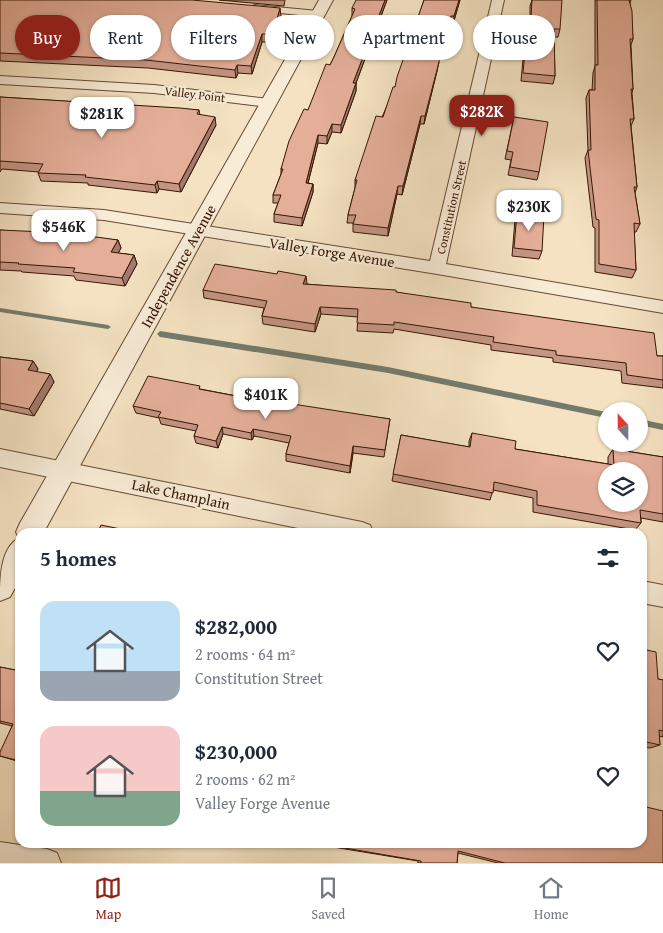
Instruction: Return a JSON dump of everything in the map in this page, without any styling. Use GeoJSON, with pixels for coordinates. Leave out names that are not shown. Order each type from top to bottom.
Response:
{"type":"FeatureCollection","features":[{"type":"Feature","properties":{"kind":"street","name":"Constitution Street"},"geometry":{"type":"LineString","coordinates":[[437,268],[498,0]]}},
{"type":"Feature","properties":{"kind":"street"},"geometry":{"type":"LineString","coordinates":[[243,6],[322,7]]}},
{"type":"Feature","properties":{"kind":"street","name":"Independence Avenue"},"geometry":{"type":"LineString","coordinates":[[32,528],[322,7]]}},
{"type":"Feature","properties":{"kind":"street","name":"Valley Point"},"geometry":{"type":"LineString","coordinates":[[0,80],[154,89],[269,103]]}},
{"type":"Feature","properties":{"kind":"street","name":"Valley Forge Avenue"},"geometry":{"type":"LineString","coordinates":[[0,208],[96,214],[437,268],[663,307]]}},
{"type":"Feature","properties":{"kind":"street","name":"Lake Champlain"},"geometry":{"type":"LineString","coordinates":[[0,458],[343,528]]}},
{"type":"Feature","properties":{"kind":"street"},"geometry":{"type":"LineString","coordinates":[[0,587],[15,560]]}},
{"type":"Feature","properties":{"kind":"street"},"geometry":{"type":"LineString","coordinates":[[647,593],[663,596]]}},
{"type":"Feature","properties":{"kind":"street"},"geometry":{"type":"LineString","coordinates":[[0,856],[47,863]]}},
{"type":"Feature","properties":{"kind":"building"},"geometry":{"type":"Polygon","coordinates":[[[0,0],[192,0],[280,8],[278,15],[265,15],[265,34],[262,34],[255,54],[255,15],[171,15],[171,60],[253,60],[251,66],[237,65],[235,70],[146,60],[161,60],[161,15],[90,15],[90,57],[80,57],[80,15],[15,15],[15,54],[0,53],[0,0]]]}},
{"type":"Feature","properties":{"kind":"building"},"geometry":{"type":"Polygon","coordinates":[[[356,0],[385,0],[379,15],[352,15],[355,9],[352,8],[356,0]]]}},
{"type":"Feature","properties":{"kind":"building"},"geometry":{"type":"Polygon","coordinates":[[[424,0],[459,0],[454,15],[419,15],[424,0]]]}},
{"type":"Feature","properties":{"kind":"building"},"geometry":{"type":"Polygon","coordinates":[[[532,0],[562,0],[560,29],[555,29],[555,15],[531,15],[532,0]]]}},
{"type":"Feature","properties":{"kind":"building"},"geometry":{"type":"Polygon","coordinates":[[[597,0],[629,0],[632,11],[633,39],[630,39],[634,119],[630,119],[637,187],[634,187],[640,224],[634,223],[636,270],[599,264],[599,220],[596,219],[588,150],[591,150],[589,90],[595,90],[595,65],[598,65],[597,0]]]}},
{"type":"Feature","properties":{"kind":"building"},"geometry":{"type":"Polygon","coordinates":[[[344,34],[344,60],[362,60],[341,125],[332,124],[327,136],[318,135],[306,183],[313,184],[302,218],[274,214],[281,195],[273,195],[283,169],[281,169],[289,141],[304,109],[308,110],[326,64],[330,65],[344,34]]]}},
{"type":"Feature","properties":{"kind":"building"},"geometry":{"type":"Polygon","coordinates":[[[403,60],[439,60],[425,116],[421,116],[403,186],[398,186],[388,228],[353,224],[356,215],[348,215],[357,180],[355,180],[376,116],[383,117],[403,60]]]}},
{"type":"Feature","properties":{"kind":"building"},"geometry":{"type":"Polygon","coordinates":[[[524,60],[555,60],[555,76],[523,73],[524,60]]]}},
{"type":"Feature","properties":{"kind":"building"},"geometry":{"type":"Polygon","coordinates":[[[0,97],[180,108],[199,110],[197,114],[215,117],[179,184],[157,181],[155,185],[85,177],[86,175],[38,173],[43,164],[0,161],[0,97]]]}},
{"type":"Feature","properties":{"kind":"building"},"geometry":{"type":"Polygon","coordinates":[[[514,117],[548,122],[539,172],[510,167],[513,152],[507,151],[514,117]]]}},
{"type":"Feature","properties":{"kind":"building"},"geometry":{"type":"Polygon","coordinates":[[[517,212],[544,215],[542,251],[514,248],[517,212]]]}},
{"type":"Feature","properties":{"kind":"building"},"geometry":{"type":"Polygon","coordinates":[[[0,230],[67,233],[118,240],[111,252],[134,255],[122,278],[73,272],[75,268],[0,262],[0,230]]]}},
{"type":"Feature","properties":{"kind":"building"},"geometry":{"type":"Polygon","coordinates":[[[215,264],[277,274],[278,271],[306,276],[303,284],[396,290],[396,292],[471,303],[471,307],[654,333],[657,356],[663,356],[663,380],[627,375],[626,363],[556,355],[556,351],[493,342],[494,337],[394,322],[394,325],[357,323],[358,309],[320,307],[315,324],[262,316],[267,301],[203,290],[215,264]]]}},
{"type":"Feature","properties":{"kind":"building"},"geometry":{"type":"Polygon","coordinates":[[[0,357],[33,361],[28,370],[50,374],[29,409],[0,403],[0,357]]]}},
{"type":"Feature","properties":{"kind":"building"},"geometry":{"type":"Polygon","coordinates":[[[148,376],[200,386],[199,389],[273,403],[273,401],[390,419],[385,450],[353,446],[350,466],[286,454],[291,436],[253,429],[251,433],[222,427],[216,441],[194,436],[198,425],[158,417],[161,412],[133,406],[148,376]]]}},
{"type":"Feature","properties":{"kind":"building"},"geometry":{"type":"Polygon","coordinates":[[[472,433],[516,441],[515,449],[598,462],[598,512],[640,512],[641,523],[537,505],[537,491],[494,482],[493,493],[393,474],[401,435],[470,447],[472,433]]]}},
{"type":"Feature","properties":{"kind":"building"},"geometry":{"type":"Polygon","coordinates":[[[613,452],[632,452],[663,457],[663,514],[648,511],[648,462],[614,462],[613,452]]]}},
{"type":"Feature","properties":{"kind":"building"},"geometry":{"type":"Polygon","coordinates":[[[101,525],[116,528],[100,528],[101,525]]]}},
{"type":"Feature","properties":{"kind":"building"},"geometry":{"type":"Polygon","coordinates":[[[647,650],[656,652],[658,679],[663,680],[663,731],[659,730],[660,745],[647,742],[647,650]]]}},
{"type":"Feature","properties":{"kind":"building"},"geometry":{"type":"Polygon","coordinates":[[[0,667],[15,670],[15,760],[0,756],[0,752],[13,724],[0,721],[0,667]]]}},
{"type":"Feature","properties":{"kind":"building"},"geometry":{"type":"Polygon","coordinates":[[[647,807],[663,811],[663,863],[505,863],[458,851],[457,863],[421,863],[421,861],[345,848],[647,848],[647,807]]]}},
{"type":"Feature","properties":{"kind":"waterway"},"geometry":{"type":"LineString","coordinates":[[0,310],[108,327]]}},
{"type":"Feature","properties":{"kind":"waterway"},"geometry":{"type":"LineString","coordinates":[[160,334],[388,370],[598,413]]}},
{"type":"Feature","properties":{"kind":"waterway"},"geometry":{"type":"LineString","coordinates":[[648,424],[663,427]]}}]}
